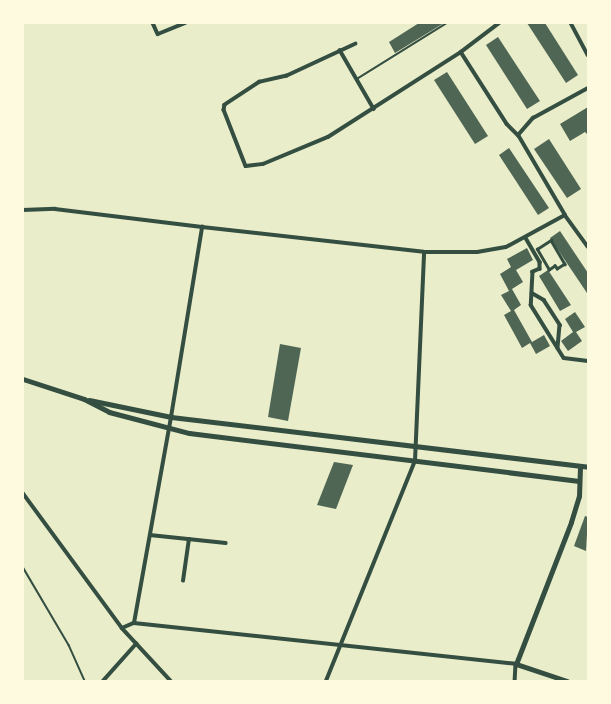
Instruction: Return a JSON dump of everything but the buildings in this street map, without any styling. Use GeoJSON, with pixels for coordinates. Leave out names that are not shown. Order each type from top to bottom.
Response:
{"type":"FeatureCollection","features":[{"type":"Feature","properties":{"kind":"main road"},"geometry":{"type":"LineString","coordinates":[[23,379],[84,399],[171,417],[588,467]]}},
{"type":"Feature","properties":{"kind":"main road"},"geometry":{"type":"LineString","coordinates":[[84,399],[109,412],[170,429],[579,481]]}},
{"type":"Feature","properties":{"kind":"main road"},"geometry":{"type":"LineString","coordinates":[[567,681],[516,664],[571,522],[579,496],[580,466]]}},
{"type":"Feature","properties":{"kind":"street"},"geometry":{"type":"LineString","coordinates":[[153,23],[158,34],[185,23]]}},
{"type":"Feature","properties":{"kind":"street"},"geometry":{"type":"LineString","coordinates":[[356,44],[340,50],[287,76],[260,82],[225,104],[224,110],[243,163],[255,167],[284,157],[328,137],[461,52],[499,23]]}},
{"type":"Feature","properties":{"kind":"street"},"geometry":{"type":"LineString","coordinates":[[571,23],[588,55]]}},
{"type":"Feature","properties":{"kind":"street"},"geometry":{"type":"LineString","coordinates":[[340,50],[374,109]]}},
{"type":"Feature","properties":{"kind":"street"},"geometry":{"type":"LineString","coordinates":[[461,52],[507,124],[518,135],[565,215],[588,247]]}},
{"type":"Feature","properties":{"kind":"street"},"geometry":{"type":"LineString","coordinates":[[518,135],[533,118],[588,88]]}},
{"type":"Feature","properties":{"kind":"street"},"geometry":{"type":"LineString","coordinates":[[23,210],[55,209],[424,252],[495,250],[526,238],[565,215]]}},
{"type":"Feature","properties":{"kind":"street"},"geometry":{"type":"LineString","coordinates":[[134,623],[170,429],[202,227]]}},
{"type":"Feature","properties":{"kind":"street"},"geometry":{"type":"LineString","coordinates":[[526,238],[540,262],[540,269],[533,272],[531,305],[564,358],[588,361]]}},
{"type":"Feature","properties":{"kind":"street"},"geometry":{"type":"LineString","coordinates":[[551,240],[565,264],[549,270],[537,249],[551,240]]}},
{"type":"Feature","properties":{"kind":"street"},"geometry":{"type":"LineString","coordinates":[[326,681],[415,461],[417,447],[424,252]]}},
{"type":"Feature","properties":{"kind":"street"},"geometry":{"type":"LineString","coordinates":[[532,293],[544,300],[560,325],[558,348]]}},
{"type":"Feature","properties":{"kind":"street"},"geometry":{"type":"LineString","coordinates":[[23,493],[122,628],[171,681]]}},
{"type":"Feature","properties":{"kind":"street"},"geometry":{"type":"LineString","coordinates":[[150,535],[226,543]]}},
{"type":"Feature","properties":{"kind":"street"},"geometry":{"type":"LineString","coordinates":[[183,581],[189,539]]}},
{"type":"Feature","properties":{"kind":"street"},"geometry":{"type":"LineString","coordinates":[[122,628],[134,623],[516,664],[515,681]]}},
{"type":"Feature","properties":{"kind":"street"},"geometry":{"type":"LineString","coordinates":[[103,681],[136,644]]}},
{"type":"Feature","properties":{"kind":"lane"},"geometry":{"type":"LineString","coordinates":[[356,80],[447,23]]}},
{"type":"Feature","properties":{"kind":"path"},"geometry":{"type":"LineString","coordinates":[[23,567],[70,645],[85,681]]}}]}
